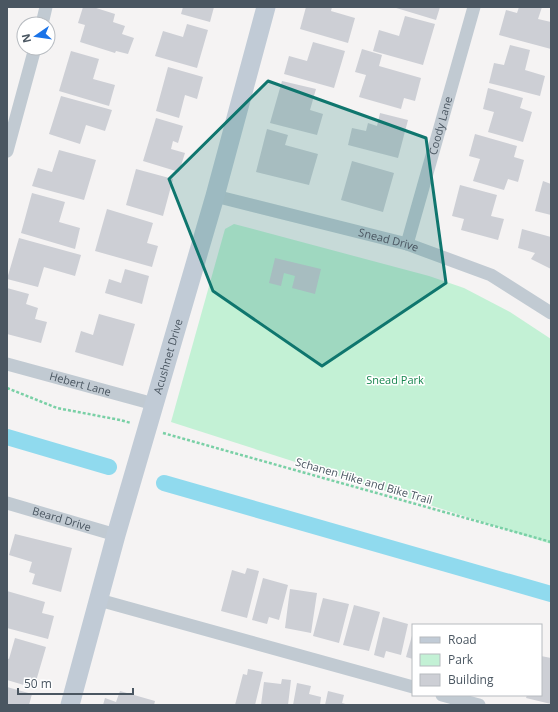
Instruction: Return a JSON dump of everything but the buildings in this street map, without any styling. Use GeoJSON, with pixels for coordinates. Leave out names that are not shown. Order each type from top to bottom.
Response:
{"type":"FeatureCollection","features":[{"type":"Feature","properties":{"kind":"street","name":"Acushnet Drive"},"geometry":{"type":"LineString","coordinates":[[70,705],[116,535],[215,196],[266,7]]}},
{"type":"Feature","properties":{"kind":"street","name":"Coody Lane"},"geometry":{"type":"LineString","coordinates":[[407,244],[474,7]]}},
{"type":"Feature","properties":{"kind":"street"},"geometry":{"type":"LineString","coordinates":[[7,151],[33,56]]}},
{"type":"Feature","properties":{"kind":"street","name":"Snead Drive"},"geometry":{"type":"LineString","coordinates":[[215,196],[407,244],[491,275],[551,313]]}},
{"type":"Feature","properties":{"kind":"street","name":"Hebert Lane"},"geometry":{"type":"LineString","coordinates":[[7,364],[154,404]]}},
{"type":"Feature","properties":{"kind":"street","name":"Beard Drive"},"geometry":{"type":"LineString","coordinates":[[7,503],[116,535]]}},
{"type":"Feature","properties":{"kind":"street"},"geometry":{"type":"LineString","coordinates":[[99,600],[412,687]]}},
{"type":"Feature","properties":{"kind":"street"},"geometry":{"type":"LineString","coordinates":[[446,696],[479,705]]}},
{"type":"Feature","properties":{"kind":"path"},"geometry":{"type":"LineString","coordinates":[[7,388],[57,408],[120,420]]}},
{"type":"Feature","properties":{"kind":"path","name":"Schanen Hike and Bike Trail"},"geometry":{"type":"LineString","coordinates":[[173,436],[551,542]]}},
{"type":"Feature","properties":{"kind":"highlighted area"},"geometry":{"type":"Polygon","coordinates":[[[268,81],[426,138],[446,283],[322,366],[213,291],[169,179],[268,81]]]}},
{"type":"Feature","properties":{"kind":"green space","name":"Snead Park"},"geometry":{"type":"Polygon","coordinates":[[[234,224],[429,276],[464,288],[510,312],[551,339],[551,544],[171,422],[225,229],[234,224]]]}},
{"type":"Feature","properties":{"kind":"waterway"},"geometry":{"type":"LineString","coordinates":[[7,437],[109,467]]}},
{"type":"Feature","properties":{"kind":"waterway"},"geometry":{"type":"LineString","coordinates":[[164,483],[551,594]]}}]}
